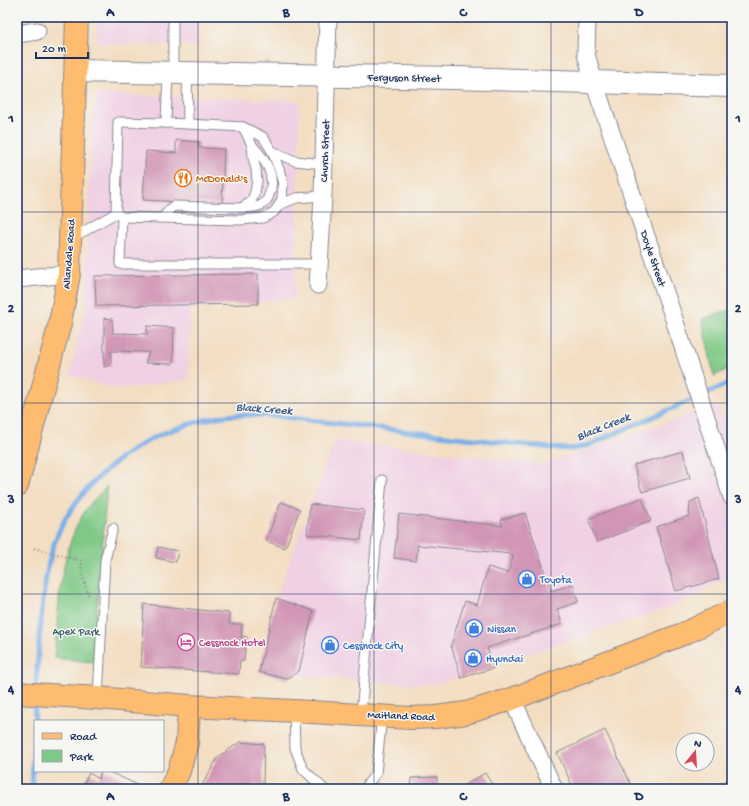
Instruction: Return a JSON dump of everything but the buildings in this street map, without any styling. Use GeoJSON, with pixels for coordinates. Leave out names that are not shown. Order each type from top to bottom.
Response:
{"type":"FeatureCollection","features":[{"type":"Feature","properties":{"kind":"main road","name":"Allandale Road"},"geometry":{"type":"LineString","coordinates":[[17,486],[58,331],[69,274],[77,17]]}},
{"type":"Feature","properties":{"kind":"main road","name":"Maitland Road"},"geometry":{"type":"LineString","coordinates":[[18,693],[189,706],[361,714],[410,718],[436,717],[466,713],[512,699],[683,634],[732,611]]}},
{"type":"Feature","properties":{"kind":"main road"},"geometry":{"type":"LineString","coordinates":[[170,789],[179,770],[187,743],[189,706]]}},
{"type":"Feature","properties":{"kind":"street","name":"Church Street"},"geometry":{"type":"LineString","coordinates":[[318,285],[324,164],[328,17]]}},
{"type":"Feature","properties":{"kind":"street","name":"Doyle Street"},"geometry":{"type":"LineString","coordinates":[[587,17],[586,54],[594,82],[732,497]]}},
{"type":"Feature","properties":{"kind":"street"},"geometry":{"type":"LineString","coordinates":[[17,34],[38,31]]}},
{"type":"Feature","properties":{"kind":"street","name":"Ferguson Street"},"geometry":{"type":"LineString","coordinates":[[76,70],[732,86]]}},
{"type":"Feature","properties":{"kind":"street"},"geometry":{"type":"LineString","coordinates":[[17,279],[69,274]]}},
{"type":"Feature","properties":{"kind":"street"},"geometry":{"type":"LineString","coordinates":[[512,699],[554,789]]}},
{"type":"Feature","properties":{"kind":"lane"},"geometry":{"type":"LineString","coordinates":[[173,17],[176,73],[188,124]]}},
{"type":"Feature","properties":{"kind":"lane"},"geometry":{"type":"LineString","coordinates":[[166,123],[176,73]]}},
{"type":"Feature","properties":{"kind":"lane"},"geometry":{"type":"LineString","coordinates":[[70,239],[119,215],[162,218],[240,220],[263,218],[274,212],[282,199],[283,184],[279,169],[272,151],[263,137],[243,127],[118,122],[119,215],[120,264],[318,264]]}},
{"type":"Feature","properties":{"kind":"lane"},"geometry":{"type":"LineString","coordinates":[[162,218],[173,206],[256,207],[263,204],[268,199],[271,192],[271,173],[261,155],[252,145],[243,127]]}},
{"type":"Feature","properties":{"kind":"lane"},"geometry":{"type":"LineString","coordinates":[[242,208],[251,202],[255,192],[256,170],[252,145]]}},
{"type":"Feature","properties":{"kind":"lane"},"geometry":{"type":"LineString","coordinates":[[272,151],[294,161],[324,164]]}},
{"type":"Feature","properties":{"kind":"lane"},"geometry":{"type":"LineString","coordinates":[[279,205],[296,198],[322,196]]}},
{"type":"Feature","properties":{"kind":"lane"},"geometry":{"type":"LineString","coordinates":[[361,714],[382,480]]}},
{"type":"Feature","properties":{"kind":"lane"},"geometry":{"type":"LineString","coordinates":[[98,698],[105,560],[113,528]]}},
{"type":"Feature","properties":{"kind":"lane"},"geometry":{"type":"LineString","coordinates":[[294,711],[295,748],[303,769],[324,789]]}},
{"type":"Feature","properties":{"kind":"lane"},"geometry":{"type":"LineString","coordinates":[[364,789],[376,773],[382,716]]}},
{"type":"Feature","properties":{"kind":"path"},"geometry":{"type":"LineString","coordinates":[[34,548],[82,561],[81,571],[90,600]]}},
{"type":"Feature","properties":{"kind":"path"},"geometry":{"type":"LineString","coordinates":[[707,789],[732,778]]}},
{"type":"Feature","properties":{"kind":"shaded area"},"geometry":{"type":"Polygon","coordinates":[[[97,17],[199,17],[198,46],[97,43],[97,17]]]}},
{"type":"Feature","properties":{"kind":"shaded area"},"geometry":{"type":"Polygon","coordinates":[[[97,94],[300,101],[295,298],[190,309],[188,380],[116,389],[70,375],[86,305],[91,127],[97,94]]]}},
{"type":"Feature","properties":{"kind":"shaded area"},"geometry":{"type":"Polygon","coordinates":[[[716,406],[732,431],[732,576],[675,606],[436,684],[382,683],[259,672],[276,598],[335,440],[543,465],[716,406]]]}},
{"type":"Feature","properties":{"kind":"green space"},"geometry":{"type":"Polygon","coordinates":[[[732,309],[732,367],[714,376],[702,319],[732,309]]]}},
{"type":"Feature","properties":{"kind":"green space","name":"Apex Park"},"geometry":{"type":"Polygon","coordinates":[[[107,486],[93,662],[54,658],[61,584],[69,548],[83,514],[107,486]]]}},
{"type":"Feature","properties":{"kind":"waterway","name":"Black Creek"},"geometry":{"type":"LineString","coordinates":[[36,690],[41,618],[46,580],[51,553],[61,527],[80,497],[106,470],[136,448],[169,431],[216,417],[256,415],[551,448],[573,449],[589,445],[732,382]]}},
{"type":"Feature","properties":{"kind":"waterway","name":"Black Creek"},"geometry":{"type":"LineString","coordinates":[[34,720],[35,700]]}},
{"type":"Feature","properties":{"kind":"waterway","name":"Black Creek"},"geometry":{"type":"LineString","coordinates":[[32,789],[34,730]]}},
{"type":"Feature","properties":{"kind":"place","name":"McDonald's"},"geometry":{"type":"Point","coordinates":[183,178]}},
{"type":"Feature","properties":{"kind":"place","name":"Toyota"},"geometry":{"type":"Point","coordinates":[527,579]}},
{"type":"Feature","properties":{"kind":"place","name":"Nissan"},"geometry":{"type":"Point","coordinates":[474,628]}},
{"type":"Feature","properties":{"kind":"place","name":"Cessnock Hotel"},"geometry":{"type":"Point","coordinates":[186,642]}},
{"type":"Feature","properties":{"kind":"place","name":"Cessnock City"},"geometry":{"type":"Point","coordinates":[330,645]}},
{"type":"Feature","properties":{"kind":"place","name":"Hyundai"},"geometry":{"type":"Point","coordinates":[473,658]}}]}
